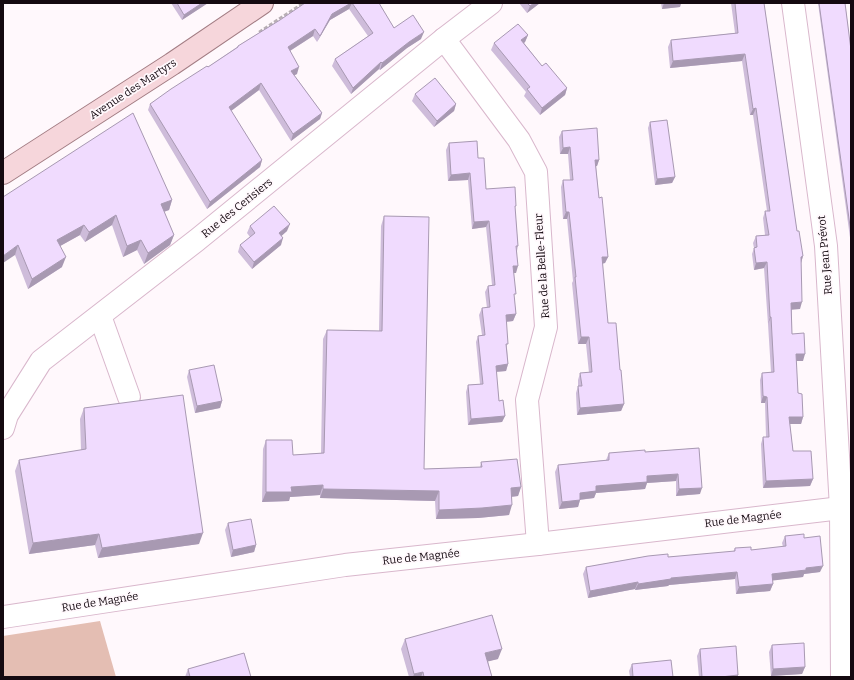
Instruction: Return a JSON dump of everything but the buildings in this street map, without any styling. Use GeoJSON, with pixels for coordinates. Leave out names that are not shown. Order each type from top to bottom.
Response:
{"type":"FeatureCollection","features":[{"type":"Feature","properties":{"kind":"main road","name":"Avenue des Martyrs"},"geometry":{"type":"LineString","coordinates":[[3,173],[172,64],[262,3]]}},
{"type":"Feature","properties":{"kind":"street","name":"Rue des Cerisiers"},"geometry":{"type":"LineString","coordinates":[[3,428],[7,415],[41,362],[197,240],[444,39],[491,3]]}},
{"type":"Feature","properties":{"kind":"street","name":"Rue Jean Prévot"},"geometry":{"type":"LineString","coordinates":[[792,3],[826,246],[846,508],[842,677]]}},
{"type":"Feature","properties":{"kind":"street","name":"Rue de la Belle-Fleur"},"geometry":{"type":"LineString","coordinates":[[444,39],[519,140],[536,172],[546,327],[527,400],[538,544]]}},
{"type":"Feature","properties":{"kind":"street"},"geometry":{"type":"LineString","coordinates":[[100,316],[129,397]]}},
{"type":"Feature","properties":{"kind":"street","name":"Rue de Magnée"},"geometry":{"type":"LineString","coordinates":[[3,616],[345,565],[846,508]]}},
{"type":"Feature","properties":{"kind":"shaded area"},"geometry":{"type":"Polygon","coordinates":[[[100,621],[116,677],[3,677],[3,636],[100,621]]]}}]}
